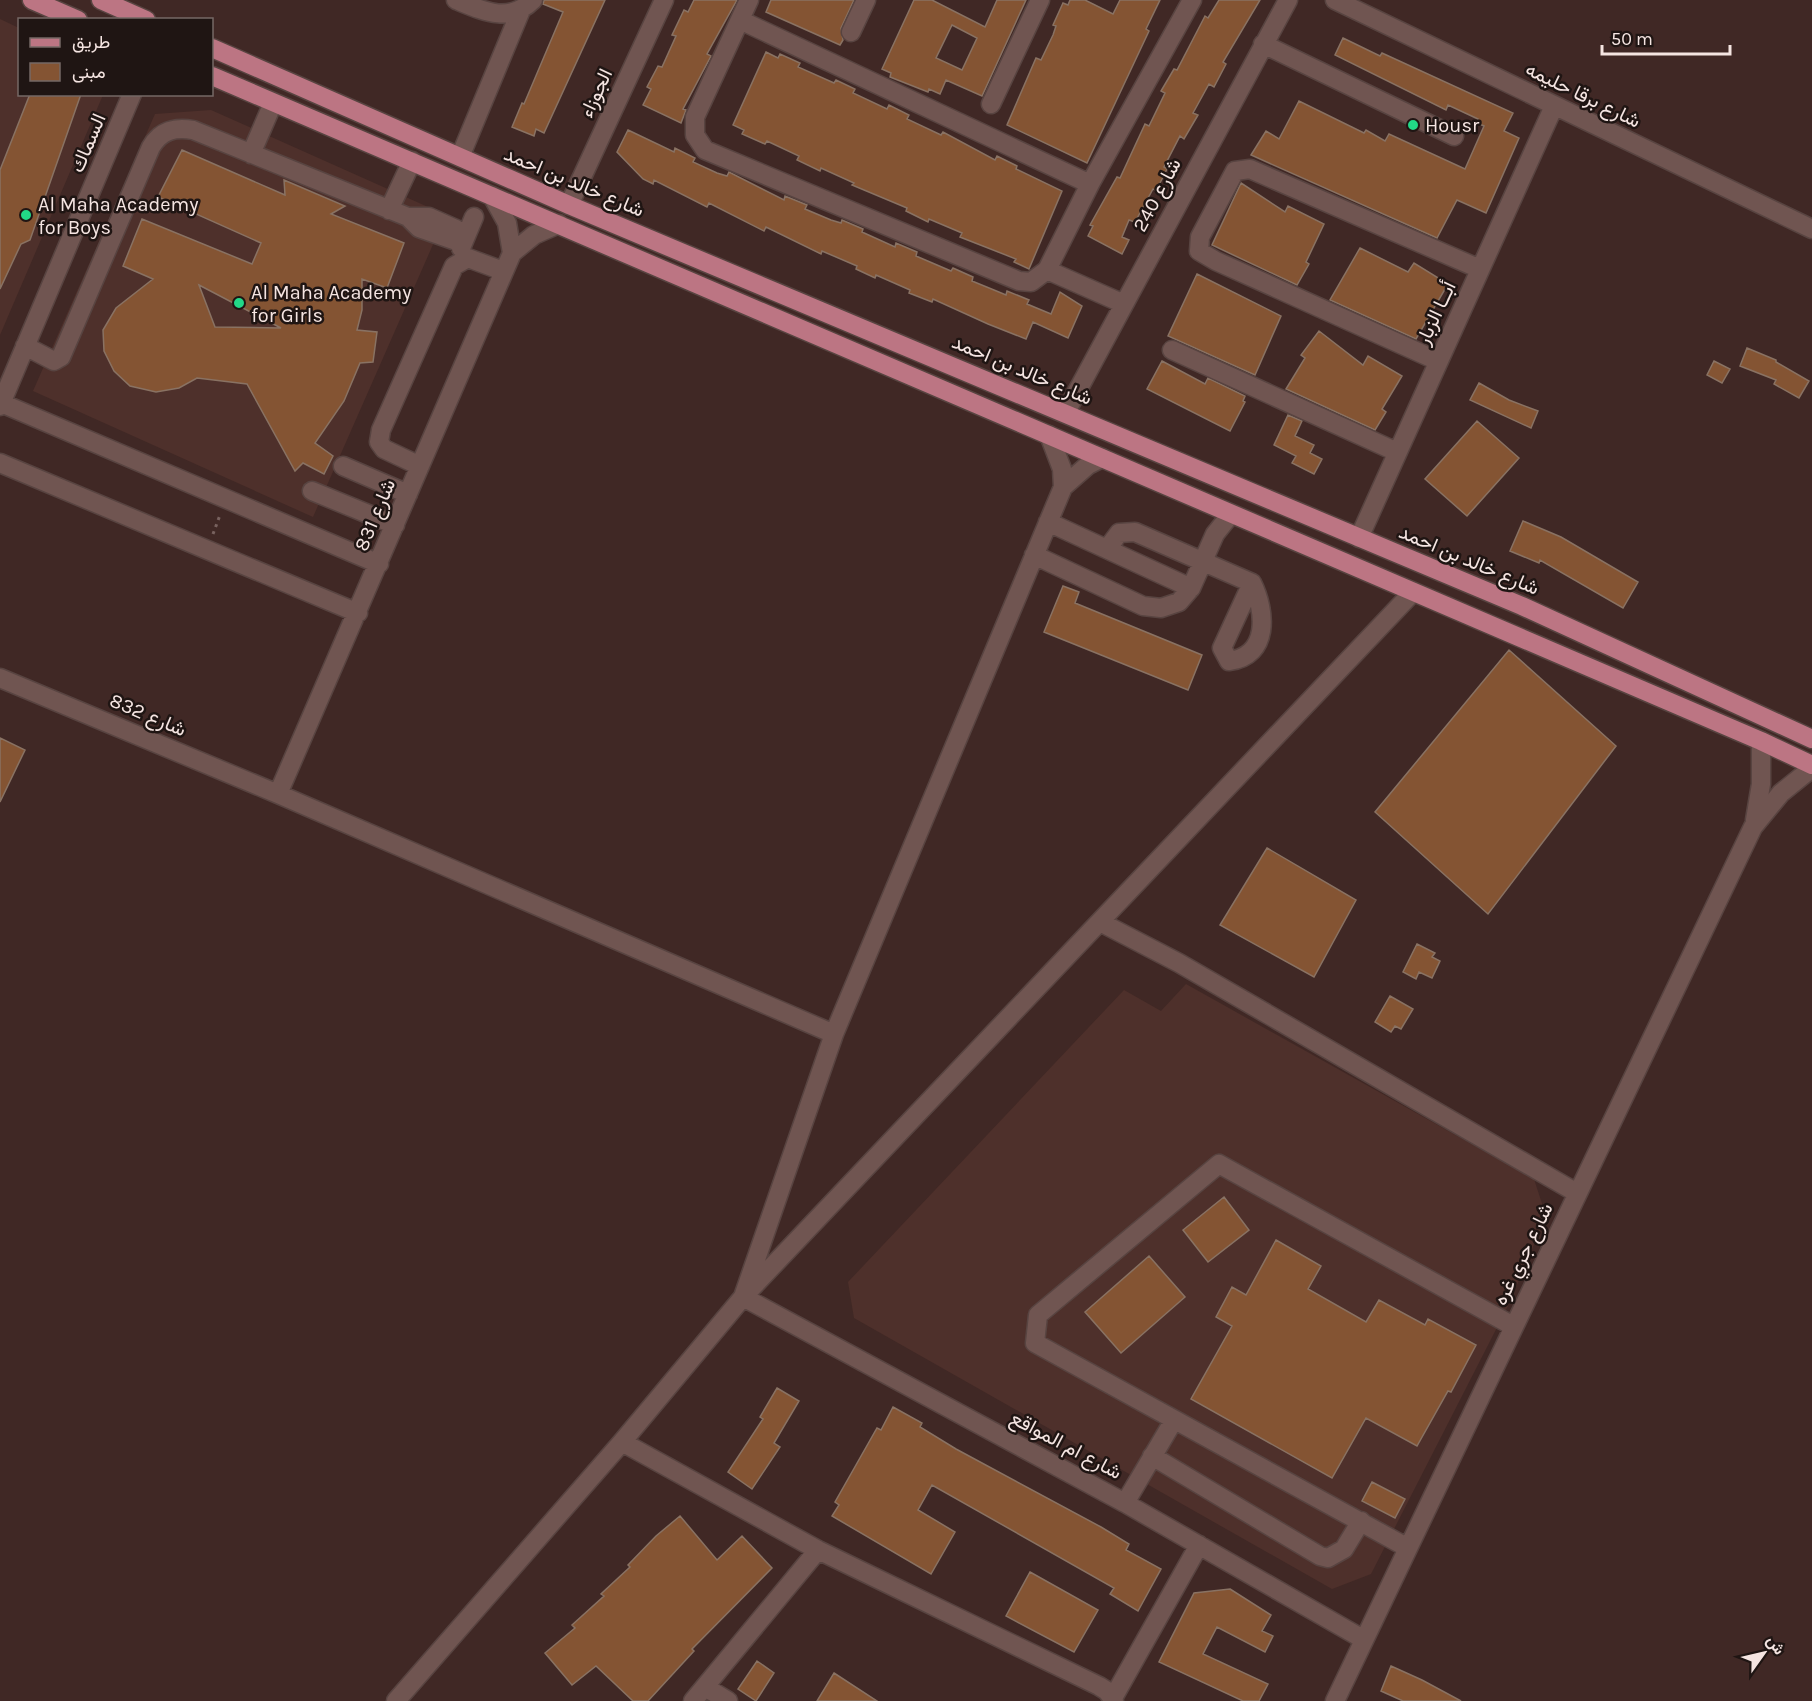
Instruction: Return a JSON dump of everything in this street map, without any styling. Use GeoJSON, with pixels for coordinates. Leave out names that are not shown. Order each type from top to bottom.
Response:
{"type":"FeatureCollection","features":[{"type":"Feature","properties":{"kind":"main road"},"geometry":{"type":"LineString","coordinates":[[32,0],[73,18]]}},
{"type":"Feature","properties":{"kind":"main road"},"geometry":{"type":"LineString","coordinates":[[101,0],[142,18]]}},
{"type":"Feature","properties":{"kind":"main road","name":"شارع خالد بن احمد"},"geometry":{"type":"LineString","coordinates":[[213,48],[569,205],[1066,412],[1522,606],[1812,739]]}},
{"type":"Feature","properties":{"kind":"main road"},"geometry":{"type":"LineString","coordinates":[[213,76],[1761,741],[1812,766]]}},
{"type":"Feature","properties":{"kind":"street"},"geometry":{"type":"LineString","coordinates":[[456,0],[496,15],[527,5]]}},
{"type":"Feature","properties":{"kind":"street","name":"الجوزاء"},"geometry":{"type":"LineString","coordinates":[[569,205],[664,0]]}},
{"type":"Feature","properties":{"kind":"street"},"geometry":{"type":"LineString","coordinates":[[749,0],[696,117],[695,135],[705,150],[1019,281],[1031,282],[1047,270],[1090,184],[1192,0]]}},
{"type":"Feature","properties":{"kind":"street"},"geometry":{"type":"LineString","coordinates":[[851,32],[866,0]]}},
{"type":"Feature","properties":{"kind":"street"},"geometry":{"type":"LineString","coordinates":[[991,104],[1040,0]]}},
{"type":"Feature","properties":{"kind":"street","name":"شارع 240"},"geometry":{"type":"LineString","coordinates":[[1066,412],[1288,0]]}},
{"type":"Feature","properties":{"kind":"street","name":"شارع برقا حليمه"},"geometry":{"type":"LineString","coordinates":[[1335,0],[1812,229]]}},
{"type":"Feature","properties":{"kind":"street"},"geometry":{"type":"LineString","coordinates":[[460,157],[527,5]]}},
{"type":"Feature","properties":{"kind":"street"},"geometry":{"type":"LineString","coordinates":[[740,20],[1090,184]]}},
{"type":"Feature","properties":{"kind":"street"},"geometry":{"type":"LineString","coordinates":[[1263,44],[1454,136]]}},
{"type":"Feature","properties":{"kind":"street","name":"السماك"},"geometry":{"type":"LineString","coordinates":[[1,404],[132,96]]}},
{"type":"Feature","properties":{"kind":"street"},"geometry":{"type":"LineString","coordinates":[[251,154],[273,103]]}},
{"type":"Feature","properties":{"kind":"street","name":"أبــا الزبار"},"geometry":{"type":"LineString","coordinates":[[1359,538],[1554,106]]}},
{"type":"Feature","properties":{"kind":"street"},"geometry":{"type":"LineString","coordinates":[[25,346],[52,360],[61,357],[151,147],[161,134],[177,128],[193,130],[389,210],[408,218],[419,228],[467,238]]}},
{"type":"Feature","properties":{"kind":"street"},"geometry":{"type":"LineString","coordinates":[[389,210],[412,161]]}},
{"type":"Feature","properties":{"kind":"street"},"geometry":{"type":"LineString","coordinates":[[1438,361],[1216,261],[1199,251],[1200,237],[1235,171],[1250,169],[1480,269]]}},
{"type":"Feature","properties":{"kind":"street"},"geometry":{"type":"LineString","coordinates":[[492,196],[507,223],[512,253]]}},
{"type":"Feature","properties":{"kind":"street","name":"شارع 831"},"geometry":{"type":"LineString","coordinates":[[278,794],[358,614],[512,253],[534,235],[559,224]]}},
{"type":"Feature","properties":{"kind":"street"},"geometry":{"type":"LineString","coordinates":[[467,238],[474,260],[503,272]]}},
{"type":"Feature","properties":{"kind":"street"},"geometry":{"type":"LineString","coordinates":[[420,466],[384,449],[379,436],[467,238]]}},
{"type":"Feature","properties":{"kind":"street"},"geometry":{"type":"LineString","coordinates":[[1047,270],[1124,304]]}},
{"type":"Feature","properties":{"kind":"street"},"geometry":{"type":"LineString","coordinates":[[1172,350],[1397,452]]}},
{"type":"Feature","properties":{"kind":"street"},"geometry":{"type":"LineString","coordinates":[[1,404],[379,564]]}},
{"type":"Feature","properties":{"kind":"street"},"geometry":{"type":"LineString","coordinates":[[1049,435],[1058,451],[1063,487]]}},
{"type":"Feature","properties":{"kind":"street"},"geometry":{"type":"LineString","coordinates":[[743,1297],[834,1034],[1048,522],[1063,487],[1088,465],[1102,459]]}},
{"type":"Feature","properties":{"kind":"street"},"geometry":{"type":"LineString","coordinates":[[0,463],[358,614]]}},
{"type":"Feature","properties":{"kind":"street"},"geometry":{"type":"LineString","coordinates":[[343,466],[408,494]]}},
{"type":"Feature","properties":{"kind":"street"},"geometry":{"type":"LineString","coordinates":[[312,491],[395,525]]}},
{"type":"Feature","properties":{"kind":"street"},"geometry":{"type":"LineString","coordinates":[[1034,555],[1143,606],[1161,608],[1179,602],[1191,588],[1215,534],[1231,514]]}},
{"type":"Feature","properties":{"kind":"street"},"geometry":{"type":"LineString","coordinates":[[1048,522],[1191,588]]}},
{"type":"Feature","properties":{"kind":"street"},"geometry":{"type":"LineString","coordinates":[[1107,549],[1119,533],[1127,530],[1203,560],[1252,583]]}},
{"type":"Feature","properties":{"kind":"street"},"geometry":{"type":"LineString","coordinates":[[396,1701],[622,1442],[743,1297],[1413,592]]}},
{"type":"Feature","properties":{"kind":"street","name":"شارع 832"},"geometry":{"type":"LineString","coordinates":[[0,678],[278,794],[834,1034]]}},
{"type":"Feature","properties":{"kind":"street","name":"شارع جري غره"},"geometry":{"type":"LineString","coordinates":[[1753,827],[1761,784],[1761,741]]}},
{"type":"Feature","properties":{"kind":"street","name":"شارع جري غره"},"geometry":{"type":"LineString","coordinates":[[1335,1701],[1753,827],[1780,793],[1812,766]]}},
{"type":"Feature","properties":{"kind":"street"},"geometry":{"type":"LineString","coordinates":[[1100,922],[1179,963],[1577,1193]]}},
{"type":"Feature","properties":{"kind":"street"},"geometry":{"type":"LineString","coordinates":[[1408,1548],[1035,1342],[1038,1315],[1220,1164],[1513,1326]]}},
{"type":"Feature","properties":{"kind":"street","name":"شارع ام المواقع"},"geometry":{"type":"LineString","coordinates":[[743,1297],[1125,1503],[1363,1640]]}},
{"type":"Feature","properties":{"kind":"street"},"geometry":{"type":"LineString","coordinates":[[1125,1503],[1174,1420]]}},
{"type":"Feature","properties":{"kind":"street"},"geometry":{"type":"LineString","coordinates":[[622,1442],[818,1550],[1099,1686],[1113,1700],[1199,1545]]}},
{"type":"Feature","properties":{"kind":"street"},"geometry":{"type":"LineString","coordinates":[[1152,1456],[1320,1556],[1328,1558],[1344,1549],[1361,1521]]}},
{"type":"Feature","properties":{"kind":"street"},"geometry":{"type":"LineString","coordinates":[[728,1701],[699,1694],[818,1550]]}},
{"type":"Feature","properties":{"kind":"path"},"geometry":{"type":"LineString","coordinates":[[206,549],[227,500]]}},
{"type":"Feature","properties":{"kind":"shaded area","name":"Al Maha Academy for Boys"},"geometry":{"type":"Polygon","coordinates":[[[0,19],[18,28],[18,96],[103,96],[0,335],[0,19]]]}},
{"type":"Feature","properties":{"kind":"shaded area","name":"Al Maha Academy for Girls"},"geometry":{"type":"Polygon","coordinates":[[[211,110],[446,215],[313,517],[33,391],[155,114],[211,110]]]}},
{"type":"Feature","properties":{"kind":"shaded area"},"geometry":{"type":"Polygon","coordinates":[[[1186,984],[1534,1179],[1546,1216],[1509,1304],[1371,1574],[1332,1589],[854,1318],[848,1282],[1124,990],[1161,1011],[1186,984]]]}},
{"type":"Feature","properties":{"kind":"building"},"geometry":{"type":"Polygon","coordinates":[[[544,0],[605,0],[544,133],[536,129],[534,136],[512,127],[563,12],[543,4],[544,0]]]}},
{"type":"Feature","properties":{"kind":"building"},"geometry":{"type":"Polygon","coordinates":[[[694,0],[737,0],[707,54],[711,56],[683,109],[686,110],[681,123],[643,105],[651,89],[647,87],[658,66],[662,67],[676,36],[672,35],[684,10],[688,12],[694,0]]]}},
{"type":"Feature","properties":{"kind":"building"},"geometry":{"type":"Polygon","coordinates":[[[771,0],[854,0],[841,28],[843,40],[840,45],[766,12],[771,0]]]}},
{"type":"Feature","properties":{"kind":"building"},"geometry":{"type":"Polygon","coordinates":[[[914,0],[932,0],[985,27],[997,0],[1026,0],[982,96],[946,80],[940,94],[929,89],[928,92],[890,77],[891,73],[882,69],[914,0]],[[952,25],[936,58],[962,70],[977,38],[952,25]]]}},
{"type":"Feature","properties":{"kind":"building"},"geometry":{"type":"Polygon","coordinates":[[[1070,0],[1085,0],[1113,14],[1120,0],[1160,0],[1146,29],[1149,31],[1087,163],[1007,125],[1036,58],[1041,60],[1053,35],[1056,26],[1053,25],[1063,3],[1068,5],[1070,0]]]}},
{"type":"Feature","properties":{"kind":"building"},"geometry":{"type":"Polygon","coordinates":[[[1219,0],[1260,0],[1223,62],[1226,64],[1214,87],[1209,84],[1193,113],[1198,115],[1184,139],[1180,136],[1164,167],[1167,169],[1156,191],[1153,189],[1135,222],[1129,220],[1122,237],[1129,240],[1122,254],[1088,236],[1093,226],[1090,225],[1117,177],[1120,178],[1145,124],[1149,126],[1165,93],[1161,91],[1174,69],[1177,70],[1205,16],[1208,18],[1219,0]]]}},
{"type":"Feature","properties":{"kind":"building"},"geometry":{"type":"Polygon","coordinates":[[[1343,38],[1380,56],[1382,53],[1513,113],[1504,131],[1519,138],[1486,213],[1457,200],[1437,238],[1251,155],[1266,131],[1279,139],[1299,101],[1364,133],[1366,130],[1385,141],[1389,134],[1465,169],[1484,126],[1477,123],[1478,119],[1448,105],[1446,110],[1335,55],[1343,38]]]}},
{"type":"Feature","properties":{"kind":"building"},"geometry":{"type":"Polygon","coordinates":[[[766,52],[778,58],[780,54],[800,63],[798,67],[834,83],[836,80],[855,89],[853,93],[887,109],[889,105],[909,115],[907,119],[941,135],[943,132],[995,160],[997,156],[1017,166],[1016,169],[1062,191],[1029,269],[1014,262],[1016,259],[960,237],[962,233],[929,219],[928,222],[906,211],[907,208],[852,185],[854,183],[821,168],[820,171],[797,160],[799,156],[767,141],[765,144],[742,134],[744,130],[733,125],[766,52]]]}},
{"type":"Feature","properties":{"kind":"building"},"geometry":{"type":"Polygon","coordinates":[[[29,96],[80,96],[30,240],[21,244],[0,289],[0,170],[29,96]]]}},
{"type":"Feature","properties":{"kind":"building"},"geometry":{"type":"Polygon","coordinates":[[[628,130],[674,152],[675,148],[695,158],[693,162],[717,173],[727,176],[729,172],[784,200],[785,196],[807,205],[805,209],[841,223],[842,220],[895,247],[896,243],[917,252],[916,256],[951,271],[953,268],[973,277],[972,281],[1006,295],[1007,291],[1029,300],[1027,304],[1051,314],[1060,292],[1082,306],[1068,338],[1033,322],[1026,339],[933,299],[932,302],[909,293],[910,290],[876,275],[875,278],[856,269],[857,266],[822,251],[821,254],[766,227],[764,231],[709,203],[707,207],[654,180],[653,184],[643,179],[617,152],[628,130]]]}},
{"type":"Feature","properties":{"kind":"building"},"geometry":{"type":"Polygon","coordinates":[[[182,150],[285,195],[284,180],[345,206],[331,214],[404,243],[387,288],[362,279],[362,310],[357,330],[377,332],[373,362],[360,363],[344,401],[315,443],[333,456],[324,474],[303,463],[295,471],[247,384],[197,378],[179,388],[156,392],[130,386],[114,371],[104,351],[103,330],[116,308],[153,279],[123,266],[142,219],[252,264],[261,243],[158,197],[182,150]],[[199,285],[215,327],[281,328],[199,285]]]}},
{"type":"Feature","properties":{"kind":"building"},"geometry":{"type":"Polygon","coordinates":[[[1241,183],[1285,212],[1288,206],[1324,224],[1306,262],[1309,264],[1297,285],[1212,245],[1241,183]]]}},
{"type":"Feature","properties":{"kind":"building"},"geometry":{"type":"Polygon","coordinates":[[[1360,248],[1408,272],[1414,263],[1448,284],[1416,339],[1330,300],[1360,248]]]}},
{"type":"Feature","properties":{"kind":"building"},"geometry":{"type":"Polygon","coordinates":[[[1197,274],[1281,316],[1255,375],[1168,336],[1197,274]]]}},
{"type":"Feature","properties":{"kind":"building"},"geometry":{"type":"Polygon","coordinates":[[[1319,331],[1363,365],[1368,356],[1402,376],[1382,409],[1386,412],[1375,430],[1286,389],[1305,358],[1301,355],[1319,331]]]}},
{"type":"Feature","properties":{"kind":"building"},"geometry":{"type":"Polygon","coordinates":[[[1747,348],[1776,360],[1809,381],[1799,398],[1774,384],[1776,380],[1740,366],[1747,348]]]}},
{"type":"Feature","properties":{"kind":"building"},"geometry":{"type":"Polygon","coordinates":[[[1162,361],[1205,384],[1208,378],[1245,396],[1243,401],[1245,402],[1230,431],[1147,389],[1162,361]]]}},
{"type":"Feature","properties":{"kind":"building"},"geometry":{"type":"Polygon","coordinates":[[[1714,361],[1730,369],[1722,383],[1707,375],[1714,361]]]}},
{"type":"Feature","properties":{"kind":"building"},"geometry":{"type":"Polygon","coordinates":[[[1479,383],[1509,400],[1538,411],[1531,428],[1470,400],[1479,383]]]}},
{"type":"Feature","properties":{"kind":"building"},"geometry":{"type":"Polygon","coordinates":[[[1288,415],[1302,421],[1295,436],[1314,445],[1310,453],[1322,459],[1314,474],[1292,463],[1296,456],[1274,445],[1288,415]]]}},
{"type":"Feature","properties":{"kind":"building"},"geometry":{"type":"Polygon","coordinates":[[[1477,421],[1519,458],[1467,516],[1425,479],[1477,421]]]}},
{"type":"Feature","properties":{"kind":"building"},"geometry":{"type":"Polygon","coordinates":[[[1523,521],[1561,537],[1638,582],[1623,608],[1540,560],[1539,563],[1510,551],[1523,521]]]}},
{"type":"Feature","properties":{"kind":"building"},"geometry":{"type":"Polygon","coordinates":[[[1063,586],[1079,592],[1075,603],[1202,655],[1188,690],[1044,632],[1063,586]]]}},
{"type":"Feature","properties":{"kind":"building"},"geometry":{"type":"Polygon","coordinates":[[[1509,650],[1616,746],[1488,914],[1375,812],[1509,650]]]}},
{"type":"Feature","properties":{"kind":"building"},"geometry":{"type":"Polygon","coordinates":[[[0,738],[25,750],[0,802],[0,738]]]}},
{"type":"Feature","properties":{"kind":"building"},"geometry":{"type":"Polygon","coordinates":[[[1267,848],[1356,900],[1314,977],[1220,925],[1267,848]]]}},
{"type":"Feature","properties":{"kind":"building"},"geometry":{"type":"Polygon","coordinates":[[[1417,944],[1435,953],[1432,957],[1440,961],[1432,978],[1419,972],[1416,979],[1403,972],[1417,944]]]}},
{"type":"Feature","properties":{"kind":"building"},"geometry":{"type":"Polygon","coordinates":[[[1390,996],[1413,1009],[1401,1029],[1395,1026],[1391,1032],[1375,1022],[1390,996]]]}},
{"type":"Feature","properties":{"kind":"building"},"geometry":{"type":"Polygon","coordinates":[[[1224,1197],[1249,1230],[1208,1262],[1183,1230],[1224,1197]]]}},
{"type":"Feature","properties":{"kind":"building"},"geometry":{"type":"Polygon","coordinates":[[[1276,1240],[1321,1266],[1308,1289],[1366,1322],[1379,1300],[1425,1325],[1428,1319],[1476,1345],[1451,1392],[1448,1391],[1417,1446],[1366,1418],[1332,1478],[1191,1399],[1232,1326],[1216,1317],[1232,1287],[1246,1295],[1276,1240]]]}},
{"type":"Feature","properties":{"kind":"building"},"geometry":{"type":"Polygon","coordinates":[[[1149,1256],[1185,1297],[1121,1353],[1085,1312],[1149,1256]]]}},
{"type":"Feature","properties":{"kind":"building"},"geometry":{"type":"Polygon","coordinates":[[[777,1388],[799,1401],[774,1443],[780,1447],[752,1489],[728,1472],[763,1419],[760,1417],[777,1388]]]}},
{"type":"Feature","properties":{"kind":"building"},"geometry":{"type":"Polygon","coordinates":[[[893,1407],[922,1423],[920,1427],[956,1449],[1101,1527],[1129,1544],[1126,1550],[1161,1569],[1138,1611],[1110,1594],[1114,1588],[932,1485],[918,1510],[955,1532],[931,1574],[832,1516],[839,1505],[835,1502],[877,1428],[881,1430],[893,1407]]]}},
{"type":"Feature","properties":{"kind":"building"},"geometry":{"type":"Polygon","coordinates":[[[1372,1482],[1405,1499],[1395,1518],[1362,1501],[1372,1482]]]}},
{"type":"Feature","properties":{"kind":"building"},"geometry":{"type":"Polygon","coordinates":[[[680,1516],[717,1560],[742,1536],[772,1568],[692,1649],[694,1651],[648,1701],[633,1701],[596,1666],[572,1685],[545,1653],[575,1628],[572,1625],[604,1596],[601,1594],[630,1567],[628,1565],[656,1536],[680,1516]]]}},
{"type":"Feature","properties":{"kind":"building"},"geometry":{"type":"Polygon","coordinates":[[[1030,1572],[1098,1610],[1074,1652],[1006,1616],[1030,1572]]]}},
{"type":"Feature","properties":{"kind":"building"},"geometry":{"type":"Polygon","coordinates":[[[1230,1589],[1271,1615],[1262,1631],[1273,1636],[1265,1652],[1217,1627],[1203,1654],[1268,1684],[1259,1701],[1243,1701],[1159,1662],[1194,1593],[1230,1589]]]}},
{"type":"Feature","properties":{"kind":"building"},"geometry":{"type":"Polygon","coordinates":[[[757,1661],[774,1673],[756,1701],[738,1689],[757,1661]]]}},
{"type":"Feature","properties":{"kind":"building"},"geometry":{"type":"Polygon","coordinates":[[[1391,1666],[1461,1701],[1403,1701],[1381,1691],[1391,1666]]]}},
{"type":"Feature","properties":{"kind":"building"},"geometry":{"type":"Polygon","coordinates":[[[834,1673],[877,1701],[817,1701],[834,1673]]]}},
{"type":"Feature","properties":{"kind":"place","name":"Housr"},"geometry":{"type":"Point","coordinates":[1413,125]}},
{"type":"Feature","properties":{"kind":"place","name":"Al Maha Academy for Boys"},"geometry":{"type":"Point","coordinates":[26,215]}},
{"type":"Feature","properties":{"kind":"place","name":"Al Maha Academy for Girls"},"geometry":{"type":"Point","coordinates":[239,303]}}]}
